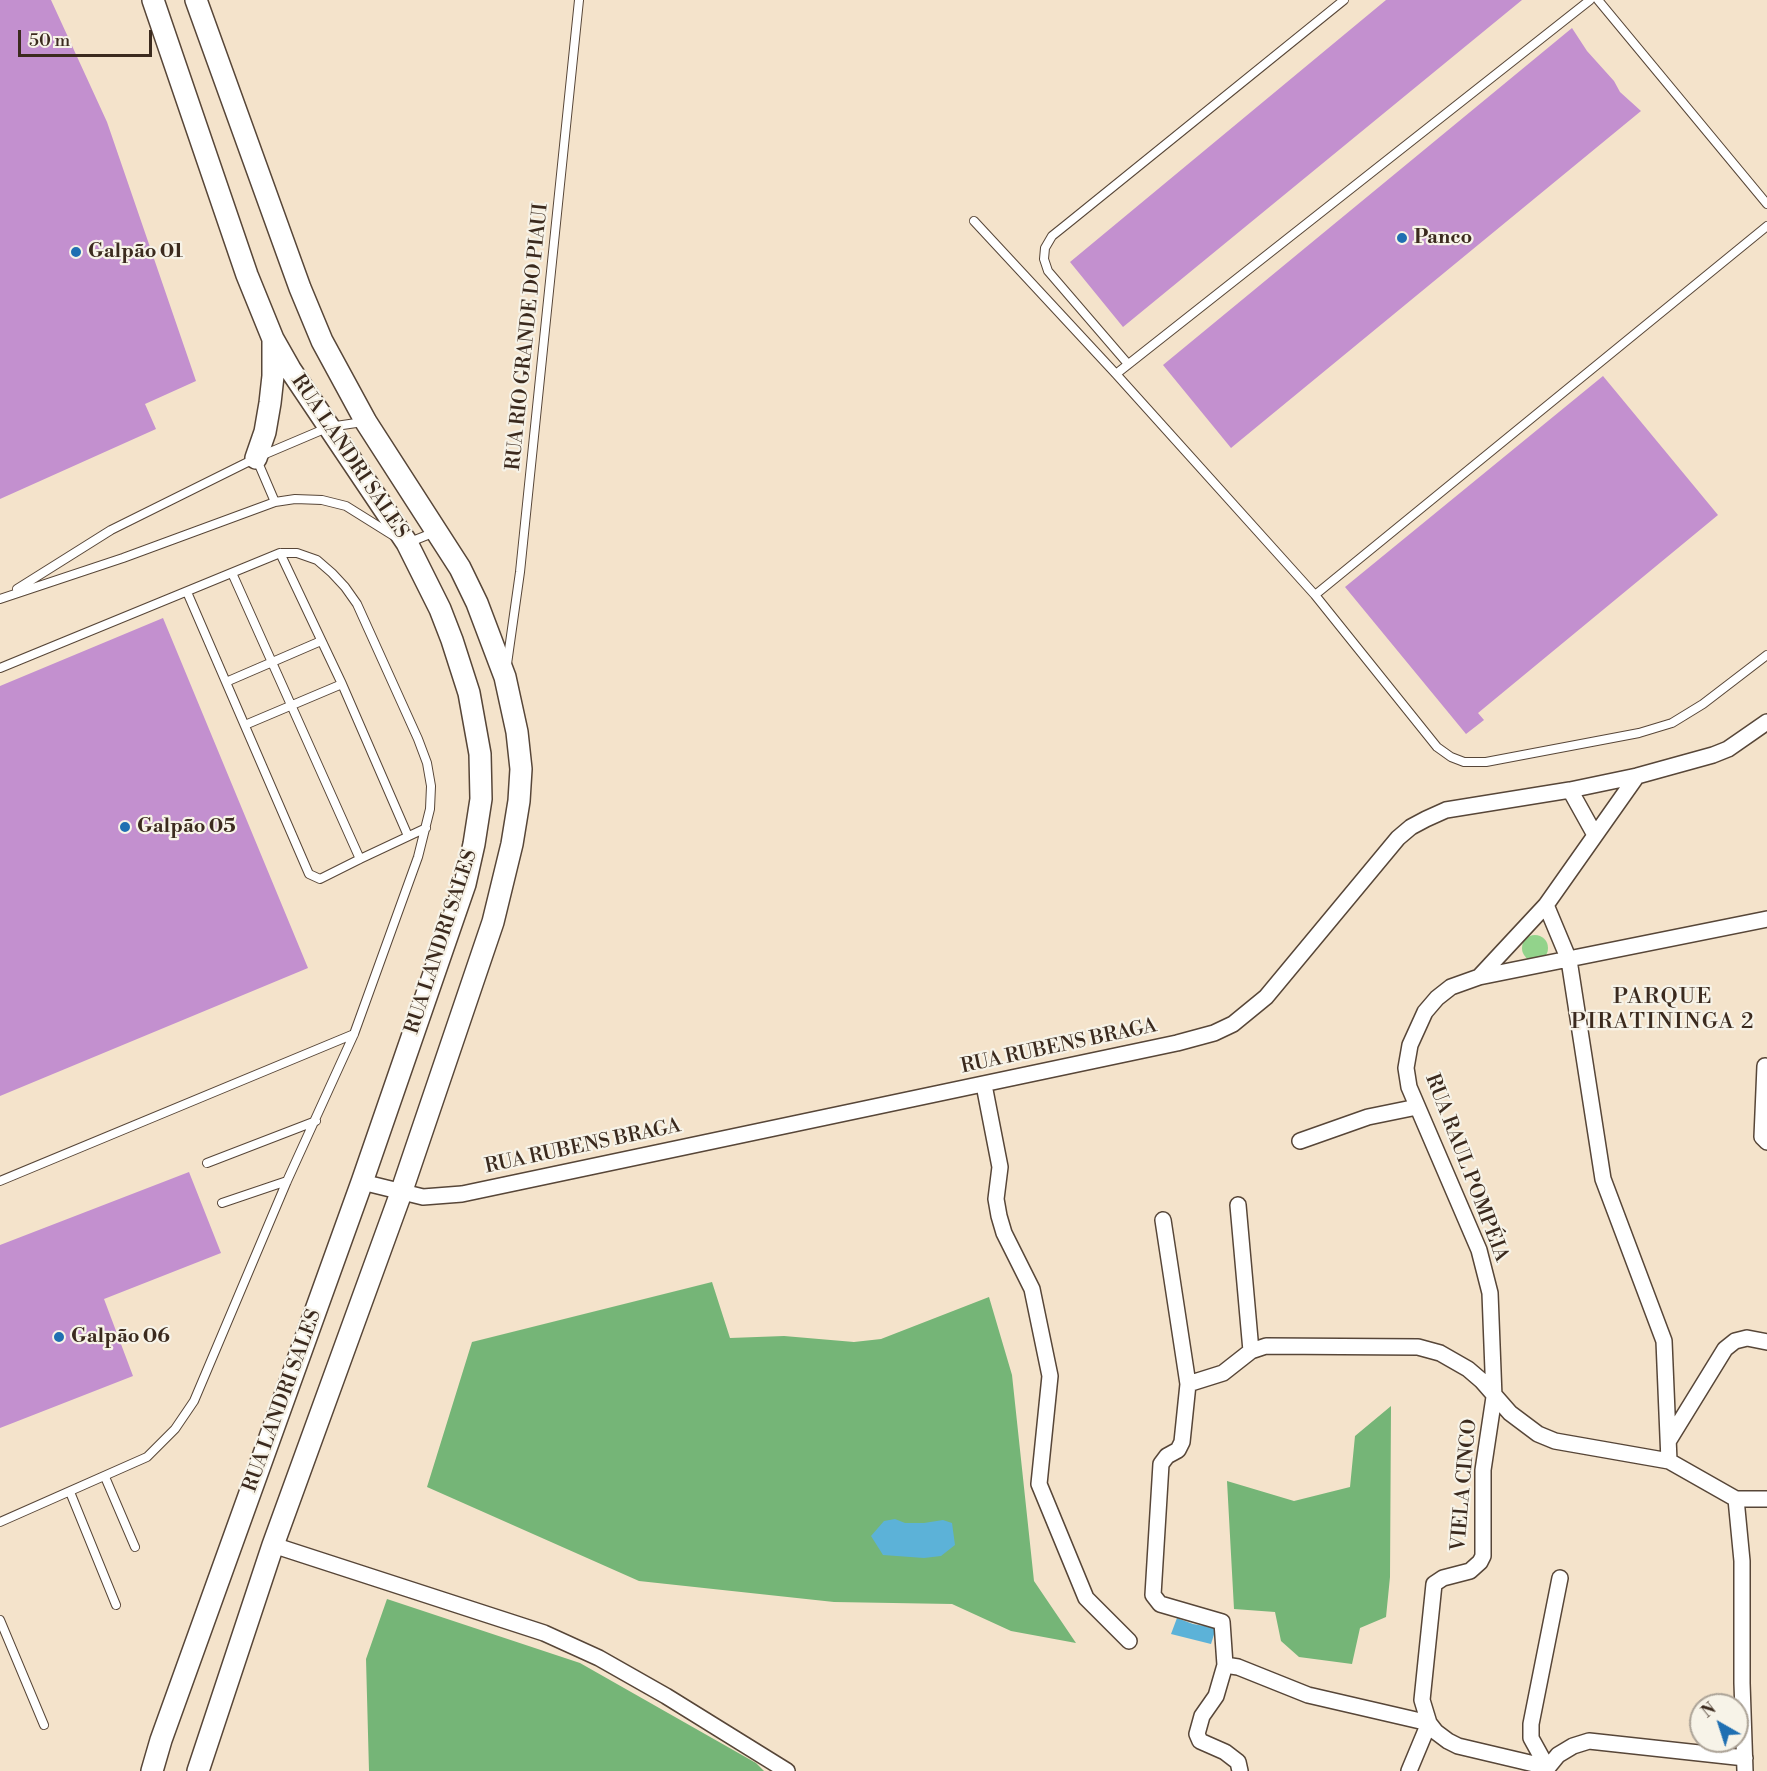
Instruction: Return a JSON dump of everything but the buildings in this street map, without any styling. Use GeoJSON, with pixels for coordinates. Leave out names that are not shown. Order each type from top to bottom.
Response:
{"type":"FeatureCollection","features":[{"type":"Feature","properties":{"kind":"street","name":"RUA LANDRI SALES"},"geometry":{"type":"LineString","coordinates":[[152,1771],[161,1740],[362,1182],[465,884],[481,799],[480,754],[469,693],[453,640],[407,543],[290,369],[273,339],[248,275],[153,0]]}},
{"type":"Feature","properties":{"kind":"street","name":"RUA LANDRI SALES"},"geometry":{"type":"LineString","coordinates":[[196,0],[300,288],[322,341],[366,422],[460,568],[477,603],[505,677],[517,732],[520,769],[519,801],[512,844],[493,922],[402,1193],[273,1545],[198,1771]]}},
{"type":"Feature","properties":{"kind":"street"},"geometry":{"type":"LineString","coordinates":[[256,458],[265,432],[270,403],[273,339]]}},
{"type":"Feature","properties":{"kind":"street","name":"RUA RUBENS BRAGA"},"geometry":{"type":"LineString","coordinates":[[362,1182],[423,1197],[462,1194],[1177,1043],[1215,1033],[1233,1024],[1266,997],[1398,838],[1412,827],[1446,810],[1569,790],[1637,776],[1713,755],[1728,749],[1767,722]]}},
{"type":"Feature","properties":{"kind":"street"},"geometry":{"type":"LineString","coordinates":[[1479,977],[1546,904],[1637,776]]}},
{"type":"Feature","properties":{"kind":"street"},"geometry":{"type":"LineString","coordinates":[[1569,790],[1595,835]]}},
{"type":"Feature","properties":{"kind":"street"},"geometry":{"type":"LineString","coordinates":[[1546,904],[1569,960],[1603,1179],[1664,1341],[1669,1461]]}},
{"type":"Feature","properties":{"kind":"street","name":"RUA RAUL POMPÉIA"},"geometry":{"type":"LineString","coordinates":[[1494,1397],[1490,1293],[1479,1250],[1409,1087],[1406,1068],[1417,1027],[1425,1012],[1437,998],[1452,987],[1479,977],[1767,919]]}},
{"type":"Feature","properties":{"kind":"street"},"geometry":{"type":"LineString","coordinates":[[1765,1066],[1762,1137],[1767,1142]]}},
{"type":"Feature","properties":{"kind":"street"},"geometry":{"type":"LineString","coordinates":[[984,1084],[1000,1167],[996,1199],[999,1216],[1004,1233],[1032,1289],[1050,1376],[1039,1484],[1086,1598],[1129,1641]]}},
{"type":"Feature","properties":{"kind":"street"},"geometry":{"type":"LineString","coordinates":[[1300,1141],[1368,1117],[1417,1107]]}},
{"type":"Feature","properties":{"kind":"street"},"geometry":{"type":"LineString","coordinates":[[1239,1205],[1251,1351]]}},
{"type":"Feature","properties":{"kind":"street"},"geometry":{"type":"LineString","coordinates":[[1163,1220],[1188,1384],[1182,1442],[1178,1450],[1167,1456],[1161,1464],[1153,1595],[1160,1604],[1222,1622],[1225,1665],[1216,1696],[1202,1716],[1197,1734],[1200,1741],[1225,1752],[1238,1762],[1240,1771]]}},
{"type":"Feature","properties":{"kind":"street"},"geometry":{"type":"LineString","coordinates":[[1669,1440],[1725,1349],[1735,1341],[1747,1338],[1767,1342]]}},
{"type":"Feature","properties":{"kind":"street"},"geometry":{"type":"LineString","coordinates":[[1188,1384],[1223,1373],[1251,1351],[1266,1346],[1418,1347],[1440,1353],[1467,1368],[1482,1381],[1494,1397],[1538,1434],[1556,1441],[1669,1461],[1736,1499],[1767,1499]]}},
{"type":"Feature","properties":{"kind":"street","name":"VIELA CINCO"},"geometry":{"type":"LineString","coordinates":[[1429,1723],[1422,1700],[1434,1584],[1443,1578],[1470,1571],[1484,1556],[1483,1470],[1494,1397]]}},
{"type":"Feature","properties":{"kind":"street"},"geometry":{"type":"LineString","coordinates":[[1546,1769],[1558,1755],[1573,1746],[1589,1741],[1745,1764],[1742,1562],[1736,1499]]}},
{"type":"Feature","properties":{"kind":"street"},"geometry":{"type":"LineString","coordinates":[[273,1545],[544,1633],[608,1663],[787,1771]]}},
{"type":"Feature","properties":{"kind":"street"},"geometry":{"type":"LineString","coordinates":[[1546,1769],[1532,1738],[1531,1724],[1560,1578]]}},
{"type":"Feature","properties":{"kind":"street"},"geometry":{"type":"LineString","coordinates":[[1225,1665],[1238,1666],[1308,1695],[1429,1723],[1436,1732],[1458,1746],[1546,1769]]}},
{"type":"Feature","properties":{"kind":"street"},"geometry":{"type":"LineString","coordinates":[[1409,1771],[1429,1723]]}},
{"type":"Feature","properties":{"kind":"lane","name":"RUA RIO GRANDE DO PIAUI"},"geometry":{"type":"LineString","coordinates":[[505,677],[520,572],[579,0]]}},
{"type":"Feature","properties":{"kind":"lane"},"geometry":{"type":"LineString","coordinates":[[1128,364],[1048,271],[1044,259],[1045,248],[1052,236],[1344,0]]}},
{"type":"Feature","properties":{"kind":"lane"},"geometry":{"type":"LineString","coordinates":[[1116,374],[1590,0]]}},
{"type":"Feature","properties":{"kind":"lane"},"geometry":{"type":"LineString","coordinates":[[1598,0],[1767,204]]}},
{"type":"Feature","properties":{"kind":"lane"},"geometry":{"type":"LineString","coordinates":[[974,221],[1116,374],[1315,595],[1437,747],[1450,757],[1464,762],[1486,762],[1639,733],[1672,723],[1703,704],[1767,655]]}},
{"type":"Feature","properties":{"kind":"lane"},"geometry":{"type":"LineString","coordinates":[[1315,595],[1767,226]]}},
{"type":"Feature","properties":{"kind":"lane"},"geometry":{"type":"LineString","coordinates":[[3,598],[111,530],[256,458],[329,427],[366,422]]}},
{"type":"Feature","properties":{"kind":"lane"},"geometry":{"type":"LineString","coordinates":[[256,458],[275,502]]}},
{"type":"Feature","properties":{"kind":"lane"},"geometry":{"type":"LineString","coordinates":[[3,598],[123,558],[275,502],[295,499],[322,500],[346,506],[407,543],[436,532]]}},
{"type":"Feature","properties":{"kind":"lane"},"geometry":{"type":"LineString","coordinates":[[280,553],[342,684],[408,836]]}},
{"type":"Feature","properties":{"kind":"lane"},"geometry":{"type":"LineString","coordinates":[[0,668],[280,553],[297,553],[317,560],[345,587],[357,604],[427,763],[431,786],[430,809],[418,857],[354,1034],[287,1181],[194,1401],[175,1429],[147,1457],[0,1522]]}},
{"type":"Feature","properties":{"kind":"lane"},"geometry":{"type":"LineString","coordinates":[[232,573],[360,858]]}},
{"type":"Feature","properties":{"kind":"lane"},"geometry":{"type":"LineString","coordinates":[[187,592],[309,874],[320,879],[426,828]]}},
{"type":"Feature","properties":{"kind":"lane"},"geometry":{"type":"LineString","coordinates":[[226,682],[321,640]]}},
{"type":"Feature","properties":{"kind":"lane"},"geometry":{"type":"LineString","coordinates":[[245,725],[342,684]]}},
{"type":"Feature","properties":{"kind":"lane"},"geometry":{"type":"LineString","coordinates":[[0,1181],[354,1034]]}},
{"type":"Feature","properties":{"kind":"lane"},"geometry":{"type":"LineString","coordinates":[[207,1163],[316,1121]]}},
{"type":"Feature","properties":{"kind":"lane"},"geometry":{"type":"LineString","coordinates":[[222,1203],[287,1181]]}},
{"type":"Feature","properties":{"kind":"lane"},"geometry":{"type":"LineString","coordinates":[[105,1477],[135,1546]]}},
{"type":"Feature","properties":{"kind":"lane"},"geometry":{"type":"LineString","coordinates":[[70,1492],[116,1605]]}},
{"type":"Feature","properties":{"kind":"lane"},"geometry":{"type":"LineString","coordinates":[[0,1620],[44,1725]]}},
{"type":"Feature","properties":{"kind":"green space"},"geometry":{"type":"Polygon","coordinates":[[[1535,935],[1544,939],[1548,948],[1544,957],[1535,961],[1526,957],[1522,948],[1526,939],[1535,935]]]}},
{"type":"Feature","properties":{"kind":"green space"},"geometry":{"type":"Polygon","coordinates":[[[712,1282],[730,1338],[784,1336],[854,1342],[881,1339],[989,1297],[1012,1375],[1034,1581],[1076,1643],[1011,1631],[952,1604],[834,1602],[639,1581],[427,1487],[472,1342],[712,1282]]]}},
{"type":"Feature","properties":{"kind":"green space"},"geometry":{"type":"Polygon","coordinates":[[[1391,1406],[1390,1577],[1386,1617],[1360,1628],[1352,1664],[1299,1657],[1281,1641],[1275,1612],[1234,1609],[1227,1481],[1294,1501],[1350,1487],[1355,1436],[1391,1406]]]}},
{"type":"Feature","properties":{"kind":"green space"},"geometry":{"type":"Polygon","coordinates":[[[387,1599],[580,1663],[756,1763],[764,1771],[369,1771],[366,1659],[387,1599]]]}},
{"type":"Feature","properties":{"kind":"water"},"geometry":{"type":"Polygon","coordinates":[[[895,1519],[905,1523],[943,1520],[952,1523],[955,1545],[941,1556],[924,1558],[883,1555],[871,1536],[884,1521],[895,1519]]]}},
{"type":"Feature","properties":{"kind":"water"},"geometry":{"type":"Polygon","coordinates":[[[1177,1618],[1193,1624],[1216,1628],[1211,1644],[1171,1634],[1177,1618]]]}},
{"type":"Feature","properties":{"kind":"place","name":"Panco"},"geometry":{"type":"Point","coordinates":[1402,238]}},
{"type":"Feature","properties":{"kind":"place","name":"Galpão 01"},"geometry":{"type":"Point","coordinates":[76,252]}},
{"type":"Feature","properties":{"kind":"place","name":"Galpão 05"},"geometry":{"type":"Point","coordinates":[125,827]}},
{"type":"Feature","properties":{"kind":"place","name":"Galpão 06"},"geometry":{"type":"Point","coordinates":[59,1337]}},
{"type":"Feature","properties":{"kind":"district","name":"PARQUE PIRATININGA 2"},"geometry":{"type":"Point","coordinates":[1663,1010]}}]}
